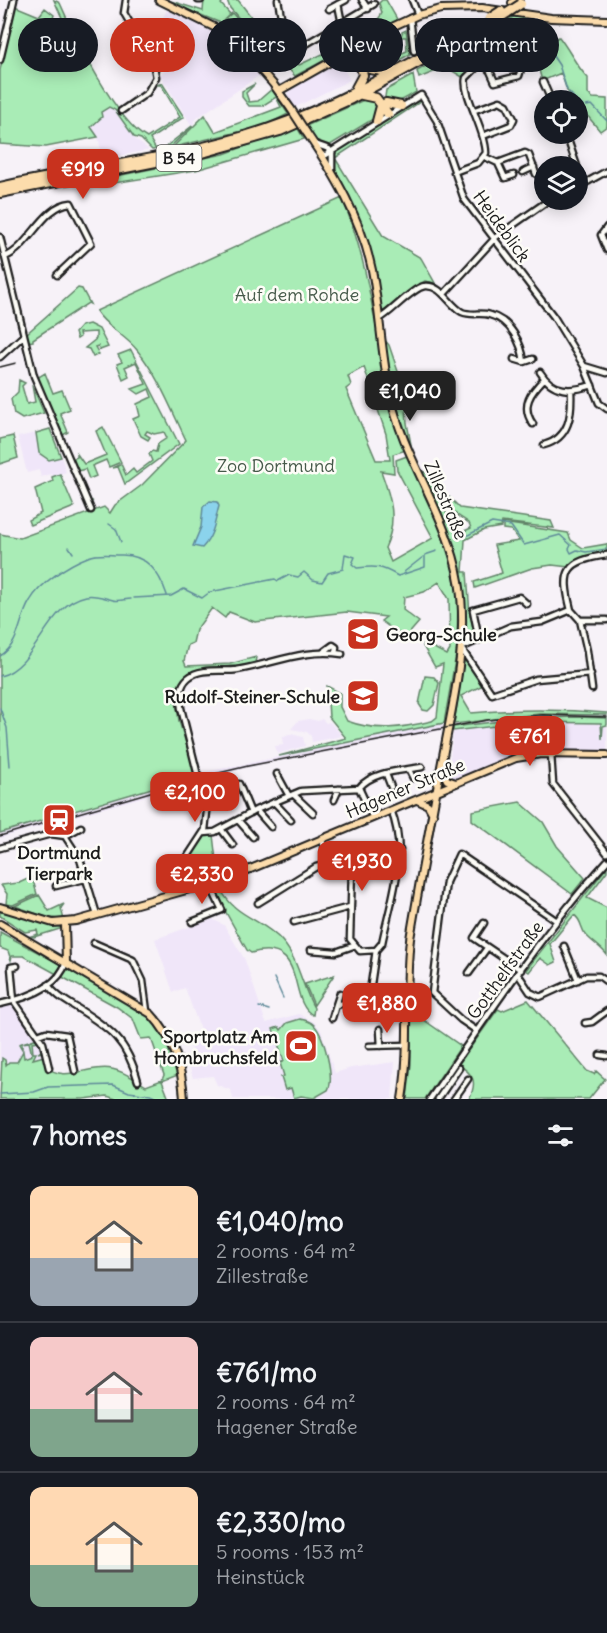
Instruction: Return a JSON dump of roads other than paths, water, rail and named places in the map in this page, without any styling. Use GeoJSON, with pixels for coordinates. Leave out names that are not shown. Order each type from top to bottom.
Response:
{"type":"FeatureCollection","features":[{"type":"Feature","properties":{"kind":"highway","name":"B 54"},"geometry":{"type":"LineString","coordinates":[[496,18],[520,2]]}},
{"type":"Feature","properties":{"kind":"highway","name":"B 54"},"geometry":{"type":"LineString","coordinates":[[0,187],[229,140],[288,121],[355,94],[388,80],[415,64]]}},
{"type":"Feature","properties":{"kind":"highway"},"geometry":{"type":"LineString","coordinates":[[363,72],[355,94],[374,97],[383,104],[401,106]]}},
{"type":"Feature","properties":{"kind":"highway","name":"B 54"},"geometry":{"type":"LineString","coordinates":[[0,193],[231,146],[297,124],[355,94],[391,72]]}},
{"type":"Feature","properties":{"kind":"highway"},"geometry":{"type":"LineString","coordinates":[[388,80],[381,90],[383,104],[388,114]]}},
{"type":"Feature","properties":{"kind":"highway"},"geometry":{"type":"LineString","coordinates":[[377,121],[383,104]]}},
{"type":"Feature","properties":{"kind":"main road","name":"Zillestraße"},"geometry":{"type":"LineString","coordinates":[[159,0],[230,35],[279,91],[332,172],[353,211],[364,239],[379,319],[387,381],[395,416],[440,520],[456,565],[462,610],[461,648],[409,948],[407,1045],[402,1099]]}},
{"type":"Feature","properties":{"kind":"main road"},"geometry":{"type":"LineString","coordinates":[[403,22],[418,15],[457,7],[536,16],[607,20]]}},
{"type":"Feature","properties":{"kind":"main road"},"geometry":{"type":"LineString","coordinates":[[279,91],[319,68]]}},
{"type":"Feature","properties":{"kind":"main road"},"geometry":{"type":"LineString","coordinates":[[273,84],[288,85]]}},
{"type":"Feature","properties":{"kind":"main road","name":"Hagener Straße"},"geometry":{"type":"LineString","coordinates":[[0,909],[65,924],[210,885],[516,758],[551,754],[607,755]]}},
{"type":"Feature","properties":{"kind":"main road"},"geometry":{"type":"LineString","coordinates":[[441,766],[445,778],[456,783]]}},
{"type":"Feature","properties":{"kind":"main road"},"geometry":{"type":"LineString","coordinates":[[417,800],[426,803],[433,815]]}},
{"type":"Feature","properties":{"kind":"main road"},"geometry":{"type":"LineString","coordinates":[[0,924],[147,1011],[174,1046],[182,1069],[184,1099]]}},
{"type":"Feature","properties":{"kind":"main road"},"geometry":{"type":"LineString","coordinates":[[65,924],[66,962]]}},
{"type":"Feature","properties":{"kind":"street"},"geometry":{"type":"LineString","coordinates":[[0,60],[14,0]]}},
{"type":"Feature","properties":{"kind":"street"},"geometry":{"type":"LineString","coordinates":[[122,111],[147,93],[156,76],[153,62],[124,13],[126,0]]}},
{"type":"Feature","properties":{"kind":"street"},"geometry":{"type":"LineString","coordinates":[[278,0],[282,21],[299,46],[319,38]]}},
{"type":"Feature","properties":{"kind":"street"},"geometry":{"type":"LineString","coordinates":[[329,9],[346,0]]}},
{"type":"Feature","properties":{"kind":"street"},"geometry":{"type":"LineString","coordinates":[[362,0],[368,9]]}},
{"type":"Feature","properties":{"kind":"street"},"geometry":{"type":"LineString","coordinates":[[412,0],[418,15]]}},
{"type":"Feature","properties":{"kind":"street"},"geometry":{"type":"LineString","coordinates":[[338,4],[341,18]]}},
{"type":"Feature","properties":{"kind":"street"},"geometry":{"type":"LineString","coordinates":[[352,18],[374,4]]}},
{"type":"Feature","properties":{"kind":"street"},"geometry":{"type":"LineString","coordinates":[[410,18],[414,51]]}},
{"type":"Feature","properties":{"kind":"street"},"geometry":{"type":"LineString","coordinates":[[454,172],[478,164],[485,157],[486,148],[483,136],[465,82],[473,72]]}},
{"type":"Feature","properties":{"kind":"street"},"geometry":{"type":"LineString","coordinates":[[490,72],[495,82],[519,76],[520,72]]}},
{"type":"Feature","properties":{"kind":"street"},"geometry":{"type":"LineString","coordinates":[[543,82],[547,90]]}},
{"type":"Feature","properties":{"kind":"street","name":"Heideblick"},"geometry":{"type":"LineString","coordinates":[[321,155],[421,95],[437,122],[465,199],[554,317],[584,366],[599,403],[607,409]]}},
{"type":"Feature","properties":{"kind":"street"},"geometry":{"type":"LineString","coordinates":[[475,110],[500,100],[505,102],[514,119],[511,125],[483,136]]}},
{"type":"Feature","properties":{"kind":"street"},"geometry":{"type":"LineString","coordinates":[[314,143],[331,149],[332,172]]}},
{"type":"Feature","properties":{"kind":"street"},"geometry":{"type":"LineString","coordinates":[[498,163],[525,153],[529,155],[534,167],[523,172]]}},
{"type":"Feature","properties":{"kind":"street"},"geometry":{"type":"LineString","coordinates":[[485,157],[498,163],[505,178],[514,175]]}},
{"type":"Feature","properties":{"kind":"street"},"geometry":{"type":"LineString","coordinates":[[588,181],[607,171]]}},
{"type":"Feature","properties":{"kind":"street"},"geometry":{"type":"LineString","coordinates":[[0,266],[54,211],[71,204],[91,243],[57,275]]}},
{"type":"Feature","properties":{"kind":"street"},"geometry":{"type":"LineString","coordinates":[[444,294],[494,240],[535,210]]}},
{"type":"Feature","properties":{"kind":"street"},"geometry":{"type":"LineString","coordinates":[[607,227],[601,235],[607,250]]}},
{"type":"Feature","properties":{"kind":"street"},"geometry":{"type":"LineString","coordinates":[[0,237],[23,336],[41,396],[91,510]]}},
{"type":"Feature","properties":{"kind":"street"},"geometry":{"type":"LineString","coordinates":[[379,319],[424,286],[444,294],[461,311],[490,315],[499,319],[516,337],[524,362]]}},
{"type":"Feature","properties":{"kind":"street"},"geometry":{"type":"LineString","coordinates":[[0,357],[23,336]]}},
{"type":"Feature","properties":{"kind":"street"},"geometry":{"type":"LineString","coordinates":[[514,358],[524,362],[533,358]]}},
{"type":"Feature","properties":{"kind":"street"},"geometry":{"type":"LineString","coordinates":[[584,366],[607,373]]}},
{"type":"Feature","properties":{"kind":"street"},"geometry":{"type":"LineString","coordinates":[[540,372],[544,379],[559,389],[571,391],[592,385]]}},
{"type":"Feature","properties":{"kind":"street"},"geometry":{"type":"LineString","coordinates":[[533,424],[527,403],[532,392],[544,379]]}},
{"type":"Feature","properties":{"kind":"street"},"geometry":{"type":"LineString","coordinates":[[544,445],[558,439],[566,430],[570,416],[571,391]]}},
{"type":"Feature","properties":{"kind":"street"},"geometry":{"type":"LineString","coordinates":[[592,689],[580,621],[571,610],[565,586],[571,567],[582,561],[607,555]]}},
{"type":"Feature","properties":{"kind":"street"},"geometry":{"type":"LineString","coordinates":[[480,639],[473,610],[519,597],[527,604]]}},
{"type":"Feature","properties":{"kind":"street"},"geometry":{"type":"LineString","coordinates":[[571,610],[542,622],[511,626],[461,648],[492,693],[536,679],[591,674]]}},
{"type":"Feature","properties":{"kind":"street"},"geometry":{"type":"LineString","coordinates":[[580,621],[607,620]]}},
{"type":"Feature","properties":{"kind":"street"},"geometry":{"type":"LineString","coordinates":[[193,889],[187,866],[188,856],[204,833],[207,822],[206,800],[180,699],[185,681],[203,671],[237,669],[293,655],[322,653],[333,645],[336,647],[335,653],[342,654]]}},
{"type":"Feature","properties":{"kind":"street"},"geometry":{"type":"LineString","coordinates":[[551,754],[553,784],[607,854]]}},
{"type":"Feature","properties":{"kind":"street"},"geometry":{"type":"LineString","coordinates":[[204,833],[211,834],[291,795],[313,789],[359,788],[368,779],[422,767]]}},
{"type":"Feature","properties":{"kind":"street"},"geometry":{"type":"LineString","coordinates":[[409,770],[413,778]]}},
{"type":"Feature","properties":{"kind":"street"},"geometry":{"type":"LineString","coordinates":[[277,774],[291,795],[313,813]]}},
{"type":"Feature","properties":{"kind":"street"},"geometry":{"type":"LineString","coordinates":[[386,774],[391,787]]}},
{"type":"Feature","properties":{"kind":"street"},"geometry":{"type":"LineString","coordinates":[[239,783],[253,812],[271,827]]}},
{"type":"Feature","properties":{"kind":"street"},"geometry":{"type":"LineString","coordinates":[[359,788],[374,818]]}},
{"type":"Feature","properties":{"kind":"street"},"geometry":{"type":"LineString","coordinates":[[334,800],[339,789]]}},
{"type":"Feature","properties":{"kind":"street"},"geometry":{"type":"LineString","coordinates":[[274,802],[291,820]]}},
{"type":"Feature","properties":{"kind":"street"},"geometry":{"type":"LineString","coordinates":[[336,1005],[372,997],[372,974],[376,950],[382,943],[400,850],[399,834],[391,810]]}},
{"type":"Feature","properties":{"kind":"street"},"geometry":{"type":"LineString","coordinates":[[238,820],[253,837]]}},
{"type":"Feature","properties":{"kind":"street"},"geometry":{"type":"LineString","coordinates":[[0,848],[51,834],[65,836],[81,827]]}},
{"type":"Feature","properties":{"kind":"street"},"geometry":{"type":"LineString","coordinates":[[221,829],[233,844]]}},
{"type":"Feature","properties":{"kind":"street"},"geometry":{"type":"LineString","coordinates":[[65,836],[76,851],[97,915]]}},
{"type":"Feature","properties":{"kind":"street"},"geometry":{"type":"LineString","coordinates":[[322,840],[330,864]]}},
{"type":"Feature","properties":{"kind":"street"},"geometry":{"type":"LineString","coordinates":[[258,903],[311,870],[330,864],[352,867],[384,853],[400,850]]}},
{"type":"Feature","properties":{"kind":"street"},"geometry":{"type":"LineString","coordinates":[[477,1031],[461,1020],[432,993],[446,882],[459,854],[557,921]]}},
{"type":"Feature","properties":{"kind":"street","name":"Gotthelfstraße"},"geometry":{"type":"LineString","coordinates":[[430,1099],[519,972],[557,921],[607,861]]}},
{"type":"Feature","properties":{"kind":"street"},"geometry":{"type":"LineString","coordinates":[[352,867],[349,936],[353,946],[362,952],[376,950]]}},
{"type":"Feature","properties":{"kind":"street"},"geometry":{"type":"LineString","coordinates":[[56,886],[85,879]]}},
{"type":"Feature","properties":{"kind":"street"},"geometry":{"type":"LineString","coordinates":[[192,922],[222,910],[210,885]]}},
{"type":"Feature","properties":{"kind":"street"},"geometry":{"type":"LineString","coordinates":[[294,922],[350,907]]}},
{"type":"Feature","properties":{"kind":"street"},"geometry":{"type":"LineString","coordinates":[[484,923],[474,938],[519,972],[530,992],[540,997],[595,975],[607,982]]}},
{"type":"Feature","properties":{"kind":"street"},"geometry":{"type":"LineString","coordinates":[[104,940],[104,947]]}},
{"type":"Feature","properties":{"kind":"street"},"geometry":{"type":"LineString","coordinates":[[94,943],[130,957],[136,964],[144,985],[147,1011]]}},
{"type":"Feature","properties":{"kind":"street"},"geometry":{"type":"LineString","coordinates":[[311,950],[336,952],[353,946]]}},
{"type":"Feature","properties":{"kind":"street"},"geometry":{"type":"LineString","coordinates":[[564,946],[578,980]]}},
{"type":"Feature","properties":{"kind":"street"},"geometry":{"type":"LineString","coordinates":[[469,973],[488,948]]}},
{"type":"Feature","properties":{"kind":"street"},"geometry":{"type":"LineString","coordinates":[[0,1004],[14,1001],[48,985],[64,968],[66,962]]}},
{"type":"Feature","properties":{"kind":"street"},"geometry":{"type":"LineString","coordinates":[[17,966],[11,967],[14,1001],[43,1043],[50,1068]]}},
{"type":"Feature","properties":{"kind":"street"},"geometry":{"type":"LineString","coordinates":[[48,985],[57,995],[114,1032],[130,1058],[138,1081]]}},
{"type":"Feature","properties":{"kind":"street"},"geometry":{"type":"LineString","coordinates":[[332,1018],[340,993]]}},
{"type":"Feature","properties":{"kind":"street"},"geometry":{"type":"LineString","coordinates":[[585,1023],[592,1022],[607,1011]]}},
{"type":"Feature","properties":{"kind":"street"},"geometry":{"type":"LineString","coordinates":[[380,1029],[381,1046]]}},
{"type":"Feature","properties":{"kind":"street"},"geometry":{"type":"LineString","coordinates":[[38,1035],[46,1032],[67,1035],[75,1071]]}},
{"type":"Feature","properties":{"kind":"street"},"geometry":{"type":"LineString","coordinates":[[369,1046],[407,1045]]}},
{"type":"Feature","properties":{"kind":"street"},"geometry":{"type":"LineString","coordinates":[[600,1055],[607,1056]]}},
{"type":"Feature","properties":{"kind":"street"},"geometry":{"type":"LineString","coordinates":[[438,1099],[459,1068]]}},
{"type":"Feature","properties":{"kind":"street"},"geometry":{"type":"LineString","coordinates":[[439,1086],[455,1099],[468,1079]]}},
{"type":"Feature","properties":{"kind":"water"},"geometry":{"type":"Polygon","coordinates":[[[210,501],[217,502],[219,506],[212,533],[202,548],[193,546],[201,527],[203,507],[210,501]]]}},
{"type":"Feature","properties":{"kind":"waterway"},"geometry":{"type":"LineString","coordinates":[[559,65],[567,90]]}},
{"type":"Feature","properties":{"kind":"waterway"},"geometry":{"type":"LineString","coordinates":[[588,106],[592,105],[607,121]]}},
{"type":"Feature","properties":{"kind":"waterway"},"geometry":{"type":"LineString","coordinates":[[460,539],[492,523],[511,526],[524,545],[560,535],[571,545],[569,549],[571,553],[577,550],[586,552],[607,549]]}},
{"type":"Feature","properties":{"kind":"waterway"},"geometry":{"type":"LineString","coordinates":[[109,524],[116,529],[121,542]]}},
{"type":"Feature","properties":{"kind":"waterway"},"geometry":{"type":"LineString","coordinates":[[69,547],[73,553]]}},
{"type":"Feature","properties":{"kind":"waterway"},"geometry":{"type":"LineString","coordinates":[[134,598],[171,596],[184,589],[202,598],[210,592],[275,579],[278,581],[289,575],[298,577],[304,572],[313,580],[322,582],[328,573],[343,569],[345,554],[355,557],[352,564],[357,568],[378,568],[398,576],[425,567],[425,555],[437,551]]}},
{"type":"Feature","properties":{"kind":"waterway"},"geometry":{"type":"LineString","coordinates":[[0,656],[7,651],[16,638],[26,608],[35,594],[56,575],[88,557],[104,554],[129,555],[145,561],[156,572],[167,595]]}},
{"type":"Feature","properties":{"kind":"waterway"},"geometry":{"type":"LineString","coordinates":[[404,572],[423,557]]}},
{"type":"Feature","properties":{"kind":"waterway"},"geometry":{"type":"LineString","coordinates":[[0,676],[13,670],[23,661],[51,622],[72,601],[86,596],[100,596],[115,601],[131,599]]}},
{"type":"Feature","properties":{"kind":"waterway"},"geometry":{"type":"LineString","coordinates":[[0,708],[7,728],[10,766]]}},
{"type":"Feature","properties":{"kind":"waterway"},"geometry":{"type":"LineString","coordinates":[[274,978],[283,998]]}},
{"type":"Feature","properties":{"kind":"waterway"},"geometry":{"type":"LineString","coordinates":[[259,1007],[269,1010]]}},
{"type":"Feature","properties":{"kind":"waterway"},"geometry":{"type":"LineString","coordinates":[[0,1094],[34,1092],[48,1087],[113,1085],[129,1092],[160,1099]]}},
{"type":"Feature","properties":{"kind":"railway"},"geometry":{"type":"LineString","coordinates":[[0,367],[16,363]]}},
{"type":"Feature","properties":{"kind":"railway"},"geometry":{"type":"LineString","coordinates":[[0,836],[198,778],[248,766],[487,720],[543,715],[607,717]]}},
{"type":"Feature","properties":{"kind":"place","name":"Georg-Schule"},"geometry":{"type":"Point","coordinates":[363,634]}},
{"type":"Feature","properties":{"kind":"place","name":"Rudolf-Steiner-Schule"},"geometry":{"type":"Point","coordinates":[363,696]}},
{"type":"Feature","properties":{"kind":"place","name":"Dortmund Tierpark"},"geometry":{"type":"Point","coordinates":[59,820]}},
{"type":"Feature","properties":{"kind":"place","name":"Sportplatz Am Hombruchsfeld"},"geometry":{"type":"Point","coordinates":[301,1046]}},
{"type":"Feature","properties":{"kind":"park label","name":"Auf dem Rohde"},"geometry":{"type":"Point","coordinates":[297,294]}},
{"type":"Feature","properties":{"kind":"park label","name":"Zoo Dortmund"},"geometry":{"type":"Point","coordinates":[276,465]}}]}
